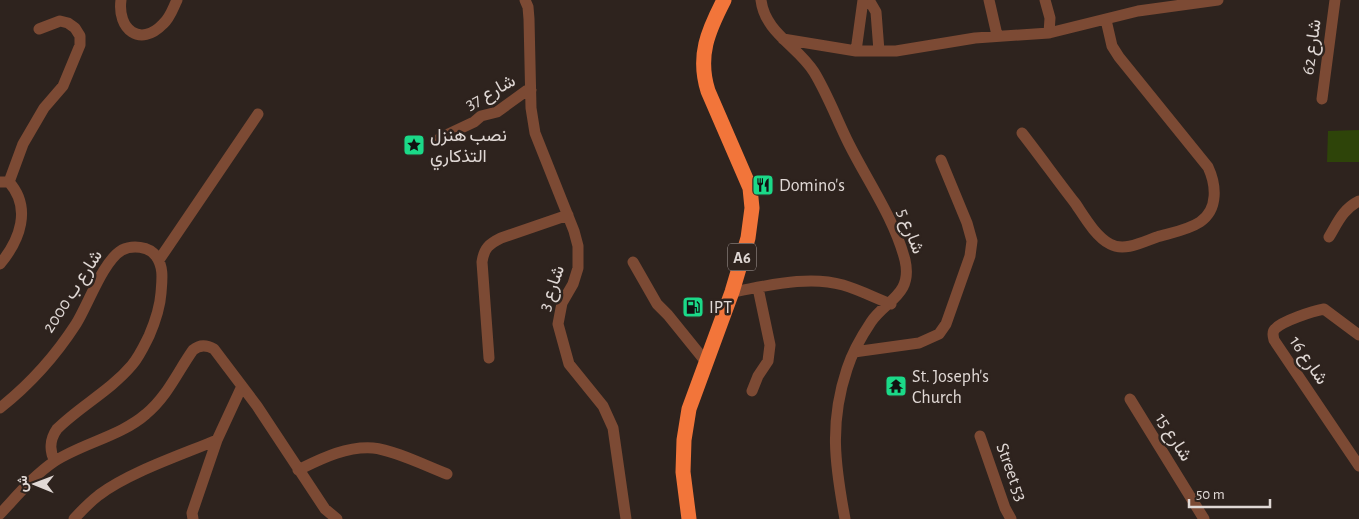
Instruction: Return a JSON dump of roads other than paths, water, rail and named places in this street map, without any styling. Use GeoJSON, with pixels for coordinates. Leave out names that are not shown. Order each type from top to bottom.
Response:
{"type":"FeatureCollection","features":[{"type":"Feature","properties":{"kind":"highway","name":"A6"},"geometry":{"type":"LineString","coordinates":[[689,519],[683,472],[684,440],[688,409],[732,292],[748,238],[752,208],[750,188],[708,91],[704,76],[702,60],[706,40],[724,0]]}},
{"type":"Feature","properties":{"kind":"street"},"geometry":{"type":"LineString","coordinates":[[120,0],[120,12],[125,26],[134,35],[154,32],[163,25],[177,0]]}},
{"type":"Feature","properties":{"kind":"street","name":"شارع 3"},"geometry":{"type":"LineString","coordinates":[[525,0],[529,19],[531,108],[536,133],[578,246],[578,268],[573,284],[562,303],[558,324],[569,364],[603,406],[613,428],[626,519]]}},
{"type":"Feature","properties":{"kind":"street","name":"شارع 5"},"geometry":{"type":"LineString","coordinates":[[761,0],[764,14],[768,21],[782,39],[814,71],[849,144],[892,224],[905,260],[905,283],[898,296],[872,321],[854,352],[840,393],[834,433],[835,454],[845,519]]}},
{"type":"Feature","properties":{"kind":"street"},"geometry":{"type":"LineString","coordinates":[[856,51],[863,0]]}},
{"type":"Feature","properties":{"kind":"street"},"geometry":{"type":"LineString","coordinates":[[869,0],[876,12],[879,51]]}},
{"type":"Feature","properties":{"kind":"street"},"geometry":{"type":"LineString","coordinates":[[990,0],[997,35]]}},
{"type":"Feature","properties":{"kind":"street"},"geometry":{"type":"LineString","coordinates":[[1045,0],[1050,18],[1049,33]]}},
{"type":"Feature","properties":{"kind":"street"},"geometry":{"type":"LineString","coordinates":[[782,39],[856,51],[896,51],[997,35],[1049,33],[1138,11],[1218,0]]}},
{"type":"Feature","properties":{"kind":"street","name":"شارع 62"},"geometry":{"type":"LineString","coordinates":[[1322,100],[1335,0]]}},
{"type":"Feature","properties":{"kind":"street"},"geometry":{"type":"LineString","coordinates":[[1022,133],[1091,225],[1109,244],[1119,247],[1134,245],[1188,227],[1200,222],[1205,217],[1213,205],[1214,193],[1214,179],[1208,167],[1119,57],[1112,46],[1106,20]]}},
{"type":"Feature","properties":{"kind":"street"},"geometry":{"type":"LineString","coordinates":[[0,264],[13,247],[19,233],[22,216],[16,190],[4,182],[44,108],[63,86],[80,45],[80,36],[75,28],[68,23],[60,21],[38,28]]}},
{"type":"Feature","properties":{"kind":"street","name":"شارع 37"},"geometry":{"type":"LineString","coordinates":[[440,138],[474,122],[482,116],[497,112],[526,90],[531,90]]}},
{"type":"Feature","properties":{"kind":"street"},"geometry":{"type":"LineString","coordinates":[[55,461],[51,452],[51,445],[52,437],[57,430],[120,378],[131,367],[143,348],[153,326],[161,298],[162,274],[159,260],[258,114]]}},
{"type":"Feature","properties":{"kind":"street"},"geometry":{"type":"LineString","coordinates":[[854,352],[920,343],[939,334],[946,324],[970,256],[972,241],[964,214],[941,160]]}},
{"type":"Feature","properties":{"kind":"street"},"geometry":{"type":"LineString","coordinates":[[1330,237],[1343,212],[1359,201]]}},
{"type":"Feature","properties":{"kind":"street"},"geometry":{"type":"LineString","coordinates":[[490,358],[482,262],[484,249],[490,243],[501,238],[568,215]]}},
{"type":"Feature","properties":{"kind":"street","name":"شارع ب 2000"},"geometry":{"type":"LineString","coordinates":[[0,408],[36,374],[76,324],[99,278],[117,254],[129,248],[139,247],[153,252],[159,260]]}},
{"type":"Feature","properties":{"kind":"street"},"geometry":{"type":"LineString","coordinates":[[633,262],[658,304],[706,362]]}},
{"type":"Feature","properties":{"kind":"street"},"geometry":{"type":"LineString","coordinates":[[732,292],[810,282],[832,283],[843,285],[891,304]]}},
{"type":"Feature","properties":{"kind":"street"},"geometry":{"type":"LineString","coordinates":[[752,391],[758,376],[768,361],[770,345],[758,288]]}},
{"type":"Feature","properties":{"kind":"street","name":"شارع 16"},"geometry":{"type":"LineString","coordinates":[[1359,335],[1324,309],[1310,311],[1276,327],[1273,333],[1274,340],[1359,466]]}},
{"type":"Feature","properties":{"kind":"street"},"geometry":{"type":"LineString","coordinates":[[0,514],[27,485],[55,461],[131,424],[147,414],[162,398],[192,352],[199,346],[207,346],[214,349],[242,386],[325,509],[336,519]]}},
{"type":"Feature","properties":{"kind":"street"},"geometry":{"type":"LineString","coordinates":[[190,517],[217,440],[242,386]]}},
{"type":"Feature","properties":{"kind":"street","name":"شارع 15"},"geometry":{"type":"LineString","coordinates":[[1130,399],[1204,519]]}},
{"type":"Feature","properties":{"kind":"street","name":"Street 53"},"geometry":{"type":"LineString","coordinates":[[980,436],[1005,508],[1011,519]]}},
{"type":"Feature","properties":{"kind":"street"},"geometry":{"type":"LineString","coordinates":[[74,519],[89,503],[113,486],[217,440]]}},
{"type":"Feature","properties":{"kind":"street"},"geometry":{"type":"LineString","coordinates":[[298,470],[337,453],[360,448],[374,448],[447,474]]}},
{"type":"Feature","properties":{"kind":"place","name":"نصب هنزل التذكاري"},"geometry":{"type":"Point","coordinates":[414,145]}},
{"type":"Feature","properties":{"kind":"place","name":"Domino's"},"geometry":{"type":"Point","coordinates":[763,185]}},
{"type":"Feature","properties":{"kind":"place","name":"IPT"},"geometry":{"type":"Point","coordinates":[693,307]}},
{"type":"Feature","properties":{"kind":"place","name":"St. Joseph's Church"},"geometry":{"type":"Point","coordinates":[896,386]}}]}
